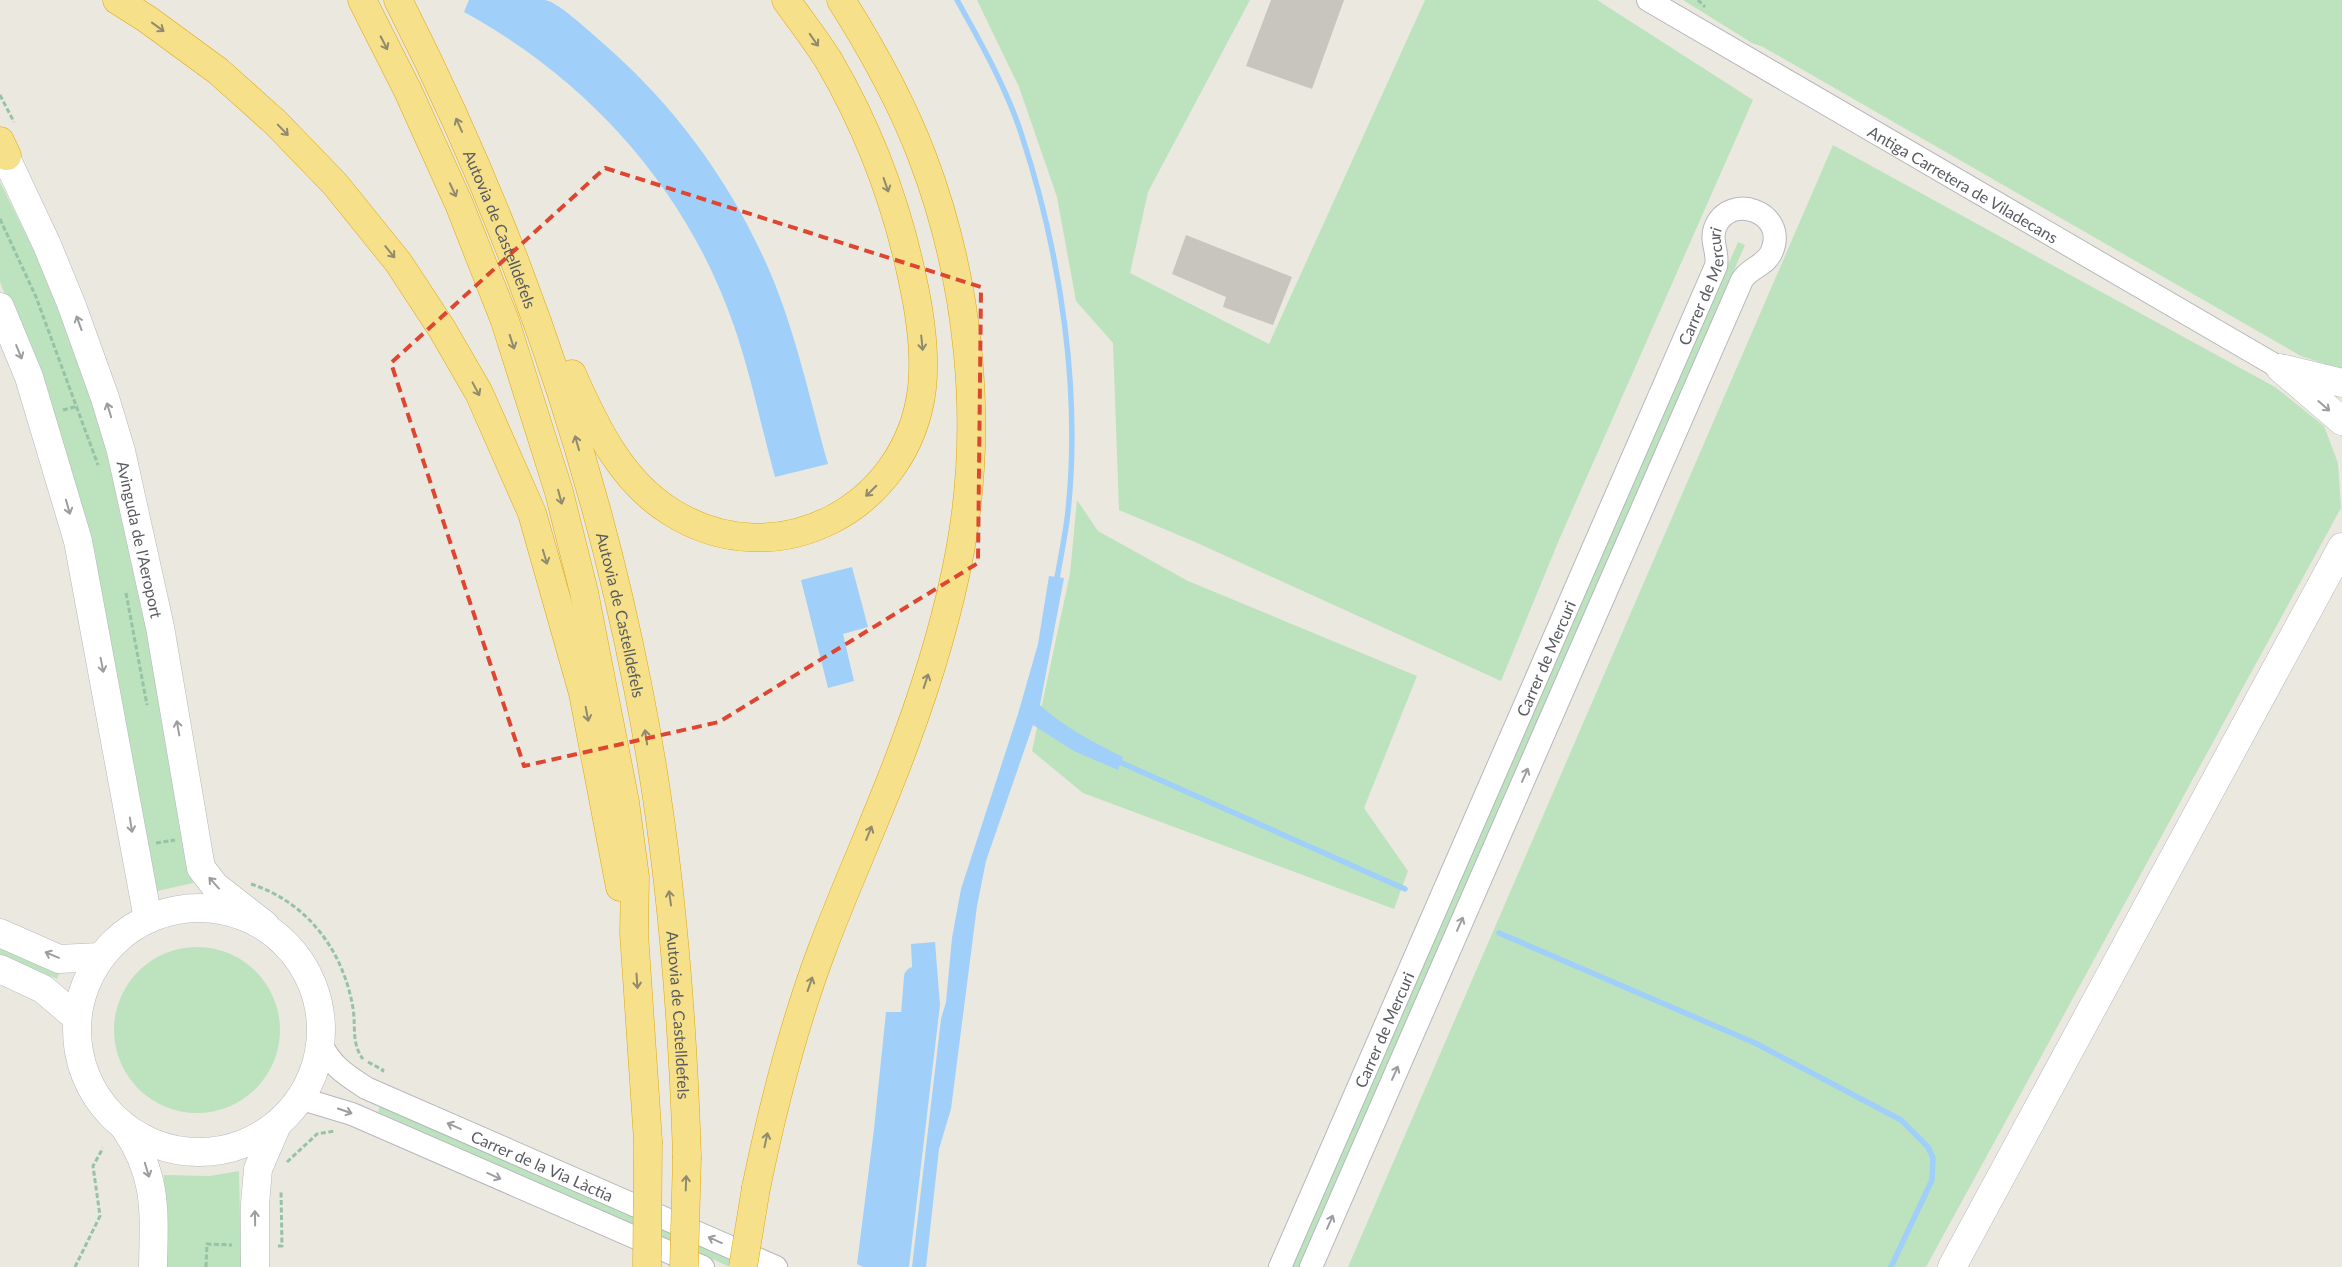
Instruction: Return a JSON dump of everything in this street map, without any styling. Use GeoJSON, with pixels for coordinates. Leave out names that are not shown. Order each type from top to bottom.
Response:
{"type":"FeatureCollection","features":[{"type":"Feature","properties":{"kind":"highway"},"geometry":{"type":"LineString","coordinates":[[117,0],[218,71],[276,123],[335,184],[398,262],[442,329],[479,393],[532,513],[560,606],[583,693],[617,879],[634,933]]}},
{"type":"Feature","properties":{"kind":"highway","name":"Autovia de Castelldefels"},"geometry":{"type":"LineString","coordinates":[[362,0],[408,91],[460,204],[505,321],[559,492],[584,592],[624,802],[635,877],[634,933],[648,1141],[647,1267]]}},
{"type":"Feature","properties":{"kind":"highway","name":"Autovia de Castelldefels"},"geometry":{"type":"LineString","coordinates":[[398,0],[438,77],[483,178],[524,283],[566,404],[589,482],[639,688],[672,909],[683,1038],[687,1156],[684,1267]]}},
{"type":"Feature","properties":{"kind":"highway"},"geometry":{"type":"LineString","coordinates":[[524,283],[564,357],[595,424],[623,467],[642,490],[671,512],[697,525],[725,533],[760,539],[798,534],[820,525],[848,509],[873,489],[888,473],[903,450],[914,423],[922,388],[923,355],[918,304],[905,246],[885,182],[864,127],[828,60],[786,0]]}},
{"type":"Feature","properties":{"kind":"highway"},"geometry":{"type":"LineString","coordinates":[[744,1267],[756,1188],[773,1106],[800,1012],[823,946],[905,744],[929,671],[948,604],[960,549],[968,486],[969,362],[960,294],[942,219],[922,156],[896,99],[867,41],[841,0]]}},
{"type":"Feature","properties":{"kind":"street","name":"Antiga Carretera de Viladecans"},"geometry":{"type":"LineString","coordinates":[[1648,0],[2280,368]]}},
{"type":"Feature","properties":{"kind":"street","name":"Avinguda de l'Aeroport"},"geometry":{"type":"LineString","coordinates":[[2,147],[72,306],[105,398],[121,451],[160,627],[201,868],[215,886],[291,947],[311,976],[321,1007],[322,1045],[313,1076],[298,1103],[277,1125]]}},
{"type":"Feature","properties":{"kind":"street","name":"Carrer de Mercuri"},"geometry":{"type":"LineString","coordinates":[[1280,1267],[1716,266],[1717,259],[1712,240],[1716,225],[1734,211],[1747,208],[1754,210],[1764,216],[1772,226],[1775,240],[1772,253],[1763,263],[1748,272],[1742,280],[1311,1267]]}},
{"type":"Feature","properties":{"kind":"street"},"geometry":{"type":"LineString","coordinates":[[0,307],[29,377],[78,541],[148,919]]}},
{"type":"Feature","properties":{"kind":"street"},"geometry":{"type":"LineString","coordinates":[[2280,368],[2342,383]]}},
{"type":"Feature","properties":{"kind":"street"},"geometry":{"type":"LineString","coordinates":[[2280,368],[2342,421]]}},
{"type":"Feature","properties":{"kind":"street"},"geometry":{"type":"LineString","coordinates":[[1952,1267],[2342,547]]}},
{"type":"Feature","properties":{"kind":"street"},"geometry":{"type":"LineString","coordinates":[[265,925],[231,911],[197,906],[169,911],[148,919],[121,935],[100,958],[85,985],[77,1018],[77,1045],[82,1065],[92,1089],[107,1111],[124,1127],[153,1144],[186,1152],[217,1151],[250,1142],[277,1125]]}},
{"type":"Feature","properties":{"kind":"street"},"geometry":{"type":"LineString","coordinates":[[0,933],[59,959],[100,958]]}},
{"type":"Feature","properties":{"kind":"street"},"geometry":{"type":"LineString","coordinates":[[0,969],[44,989],[77,1018]]}},
{"type":"Feature","properties":{"kind":"street","name":"Carrer de la Via Làctia"},"geometry":{"type":"LineString","coordinates":[[322,1045],[326,1055],[342,1073],[366,1088],[776,1267]]}},
{"type":"Feature","properties":{"kind":"street","name":"Carrer de la Via Làctia"},"geometry":{"type":"LineString","coordinates":[[298,1103],[309,1101],[352,1114],[703,1267]]}},
{"type":"Feature","properties":{"kind":"street"},"geometry":{"type":"LineString","coordinates":[[264,1257],[255,1204],[258,1169],[277,1125]]}},
{"type":"Feature","properties":{"kind":"street"},"geometry":{"type":"LineString","coordinates":[[124,1127],[146,1164],[153,1191],[153,1267]]}},
{"type":"Feature","properties":{"kind":"path"},"geometry":{"type":"LineString","coordinates":[[0,219],[36,297],[100,473]]}},
{"type":"Feature","properties":{"kind":"path"},"geometry":{"type":"LineString","coordinates":[[42,416],[105,398]]}},
{"type":"Feature","properties":{"kind":"path"},"geometry":{"type":"LineString","coordinates":[[126,588],[149,714]]}},
{"type":"Feature","properties":{"kind":"path"},"geometry":{"type":"LineString","coordinates":[[169,831],[171,841]]}},
{"type":"Feature","properties":{"kind":"path"},"geometry":{"type":"LineString","coordinates":[[247,882],[278,894],[299,909],[318,927],[336,954],[348,983],[354,1009],[355,1044],[358,1052],[362,1059],[383,1070],[381,1076]]}},
{"type":"Feature","properties":{"kind":"path"},"geometry":{"type":"LineString","coordinates":[[283,1166],[317,1134],[336,1131],[342,1134]]}},
{"type":"Feature","properties":{"kind":"path"},"geometry":{"type":"LineString","coordinates":[[76,1267],[100,1216],[93,1166],[103,1148]]}},
{"type":"Feature","properties":{"kind":"path"},"geometry":{"type":"LineString","coordinates":[[264,1257],[282,1246],[281,1189]]}},
{"type":"Feature","properties":{"kind":"path"},"geometry":{"type":"LineString","coordinates":[[206,1267],[207,1244],[234,1245]]}},
{"type":"Feature","properties":{"kind":"highlighted area"},"geometry":{"type":"Polygon","coordinates":[[[605,168],[981,287],[978,563],[719,722],[524,766],[391,363],[605,168]]]}},
{"type":"Feature","properties":{"kind":"green space"},"geometry":{"type":"Polygon","coordinates":[[[977,0],[1250,0],[1148,192],[1130,273],[1269,344],[1425,0],[1597,0],[1753,100],[1559,540],[1501,681],[1195,542],[1119,510],[1113,343],[1076,301],[1057,197],[1019,87],[977,0]]]}},
{"type":"Feature","properties":{"kind":"green space"},"geometry":{"type":"Polygon","coordinates":[[[1683,0],[2342,0],[2342,370],[2301,356],[1763,47],[1752,43],[1683,0]]]}},
{"type":"Feature","properties":{"kind":"green space"},"geometry":{"type":"Polygon","coordinates":[[[1833,145],[2275,387],[2324,426],[2338,463],[2341,508],[1926,1267],[1348,1267],[1833,145]]]}},
{"type":"Feature","properties":{"kind":"green space"},"geometry":{"type":"Polygon","coordinates":[[[0,182],[41,265],[89,390],[135,550],[170,740],[193,883],[153,892],[93,559],[70,468],[49,403],[0,282],[0,182]]]}},
{"type":"Feature","properties":{"kind":"green space"},"geometry":{"type":"Polygon","coordinates":[[[1738,242],[1745,245],[1299,1267],[1291,1267],[1738,242]]]}},
{"type":"Feature","properties":{"kind":"green space"},"geometry":{"type":"Polygon","coordinates":[[[1077,500],[1098,531],[1188,581],[1417,676],[1364,808],[1408,871],[1394,909],[1083,793],[1032,751],[1070,574],[1077,500]]]}},
{"type":"Feature","properties":{"kind":"green space"},"geometry":{"type":"Polygon","coordinates":[[[0,945],[60,971],[57,979],[0,954],[0,945]]]}},
{"type":"Feature","properties":{"kind":"green space"},"geometry":{"type":"Polygon","coordinates":[[[205,947],[229,953],[256,971],[274,998],[279,1014],[279,1046],[274,1062],[256,1089],[243,1099],[221,1110],[189,1113],[165,1107],[144,1094],[133,1083],[117,1054],[114,1022],[120,998],[133,977],[144,966],[173,950],[205,947]]]}},
{"type":"Feature","properties":{"kind":"green space"},"geometry":{"type":"Polygon","coordinates":[[[380,1106],[750,1267],[730,1267],[378,1112],[380,1106]]]}},
{"type":"Feature","properties":{"kind":"green space"},"geometry":{"type":"Polygon","coordinates":[[[239,1171],[241,1267],[161,1267],[164,1175],[209,1176],[239,1171]]]}},
{"type":"Feature","properties":{"kind":"water"},"geometry":{"type":"Polygon","coordinates":[[[469,0],[545,0],[559,6],[631,69],[679,121],[720,178],[738,208],[770,272],[788,319],[828,464],[775,477],[751,382],[734,326],[714,276],[690,229],[661,185],[629,144],[592,106],[553,71],[510,40],[464,12],[469,0]]]}},
{"type":"Feature","properties":{"kind":"water"},"geometry":{"type":"Polygon","coordinates":[[[852,567],[868,627],[843,634],[854,681],[828,688],[801,580],[852,567]]]}},
{"type":"Feature","properties":{"kind":"water"},"geometry":{"type":"Polygon","coordinates":[[[1049,576],[1064,578],[1040,705],[1069,728],[1123,757],[1118,770],[1074,751],[1033,725],[986,861],[977,906],[951,1109],[939,1149],[926,1267],[912,1267],[941,1019],[946,1002],[952,938],[961,889],[1018,714],[1038,644],[1049,576]]]}},
{"type":"Feature","properties":{"kind":"water"},"geometry":{"type":"Polygon","coordinates":[[[935,942],[940,1005],[909,1267],[863,1267],[857,1264],[886,1012],[914,1012],[911,944],[935,942]]]}},
{"type":"Feature","properties":{"kind":"building"},"geometry":{"type":"Polygon","coordinates":[[[1271,0],[1344,0],[1312,89],[1246,66],[1271,0]]]}},
{"type":"Feature","properties":{"kind":"building"},"geometry":{"type":"Polygon","coordinates":[[[1186,235],[1292,277],[1273,325],[1223,307],[1226,297],[1172,274],[1186,235]]]}},
{"type":"Feature","properties":{"kind":"waterway"},"geometry":{"type":"LineString","coordinates":[[957,0],[993,66],[1016,118],[1036,182],[1048,229],[1057,277],[1065,326],[1072,424],[1067,520],[1056,583]]}},
{"type":"Feature","properties":{"kind":"waterway"},"geometry":{"type":"LineString","coordinates":[[1115,760],[1405,889]]}},
{"type":"Feature","properties":{"kind":"waterway"},"geometry":{"type":"LineString","coordinates":[[1499,933],[1755,1043],[1901,1120],[1928,1147],[1933,1158],[1932,1180],[1891,1267]]}},
{"type":"Feature","properties":{"kind":"waterway"},"geometry":{"type":"LineString","coordinates":[[909,1039],[914,977]]}}]}
